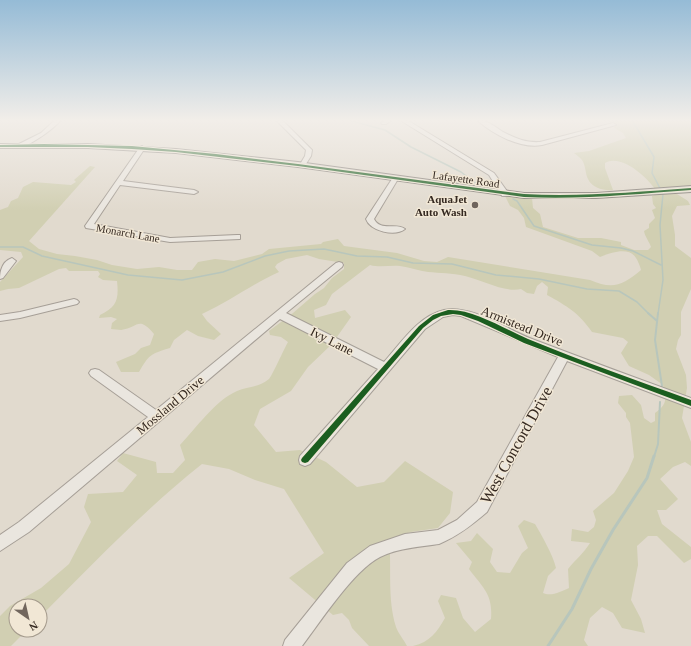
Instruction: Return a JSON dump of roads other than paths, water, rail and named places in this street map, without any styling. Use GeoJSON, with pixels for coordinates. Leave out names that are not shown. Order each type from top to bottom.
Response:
{"type":"FeatureCollection","features":[{"type":"Feature","properties":{"kind":"main road","name":"Lafayette Road"},"geometry":{"type":"LineString","coordinates":[[161,150],[302,166],[505,194],[560,196],[691,189]]}},
{"type":"Feature","properties":{"kind":"street","name":"Monarch Lane"},"geometry":{"type":"LineString","coordinates":[[141,150],[89,226],[170,240],[237,237]]}},
{"type":"Feature","properties":{"kind":"street"},"geometry":{"type":"LineString","coordinates":[[302,166],[308,156],[309,150]]}},
{"type":"Feature","properties":{"kind":"street"},"geometry":{"type":"LineString","coordinates":[[454,150],[487,170],[496,178],[505,194]]}},
{"type":"Feature","properties":{"kind":"street"},"geometry":{"type":"LineString","coordinates":[[395,179],[370,219],[371,222],[379,228],[391,230],[401,229]]}},
{"type":"Feature","properties":{"kind":"street"},"geometry":{"type":"LineString","coordinates":[[118,184],[194,192]]}},
{"type":"Feature","properties":{"kind":"street"},"geometry":{"type":"LineString","coordinates":[[0,276],[12,261]]}},
{"type":"Feature","properties":{"kind":"street","name":"Mossland Drive"},"geometry":{"type":"LineString","coordinates":[[0,544],[24,527],[339,265]]}},
{"type":"Feature","properties":{"kind":"street"},"geometry":{"type":"LineString","coordinates":[[0,318],[20,315],[74,302]]}},
{"type":"Feature","properties":{"kind":"street","name":"Armistead Drive"},"geometry":{"type":"LineString","coordinates":[[305,460],[420,327],[433,316],[444,312],[454,312],[470,317],[525,340],[691,403]]}},
{"type":"Feature","properties":{"kind":"street","name":"Ivy Lane"},"geometry":{"type":"LineString","coordinates":[[279,314],[385,368]]}},
{"type":"Feature","properties":{"kind":"street","name":"West Concord Drive"},"geometry":{"type":"LineString","coordinates":[[291,646],[357,563],[375,551],[405,541],[440,537],[462,525],[482,507],[565,355]]}},
{"type":"Feature","properties":{"kind":"street"},"geometry":{"type":"LineString","coordinates":[[95,373],[156,416]]}},
{"type":"Feature","properties":{"kind":"waterway"},"geometry":{"type":"LineString","coordinates":[[417,150],[461,172],[478,185],[489,188]]}},
{"type":"Feature","properties":{"kind":"waterway"},"geometry":{"type":"LineString","coordinates":[[650,150],[654,157],[652,173],[663,194],[660,225],[663,280],[658,314]]}},
{"type":"Feature","properties":{"kind":"waterway"},"geometry":{"type":"LineString","coordinates":[[513,199],[517,201],[534,226],[592,245],[621,248],[633,251],[661,265]]}},
{"type":"Feature","properties":{"kind":"waterway"},"geometry":{"type":"LineString","coordinates":[[0,247],[23,247],[42,256],[128,275],[182,280],[223,272],[265,256],[289,251],[324,249],[357,256],[387,257],[413,263],[452,264],[496,275],[539,279],[587,289],[619,291],[637,302],[648,313]]}},
{"type":"Feature","properties":{"kind":"waterway"},"geometry":{"type":"LineString","coordinates":[[648,313],[657,321]]}},
{"type":"Feature","properties":{"kind":"waterway"},"geometry":{"type":"LineString","coordinates":[[658,313],[655,340],[662,386]]}},
{"type":"Feature","properties":{"kind":"waterway"},"geometry":{"type":"LineString","coordinates":[[654,457],[658,444],[660,402]]}},
{"type":"Feature","properties":{"kind":"waterway"},"geometry":{"type":"LineString","coordinates":[[548,646],[572,609],[591,569],[613,530],[647,478],[654,456]]}},
{"type":"Feature","properties":{"kind":"place","name":"AquaJet Auto Wash"},"geometry":{"type":"Point","coordinates":[475,205]}}]}
